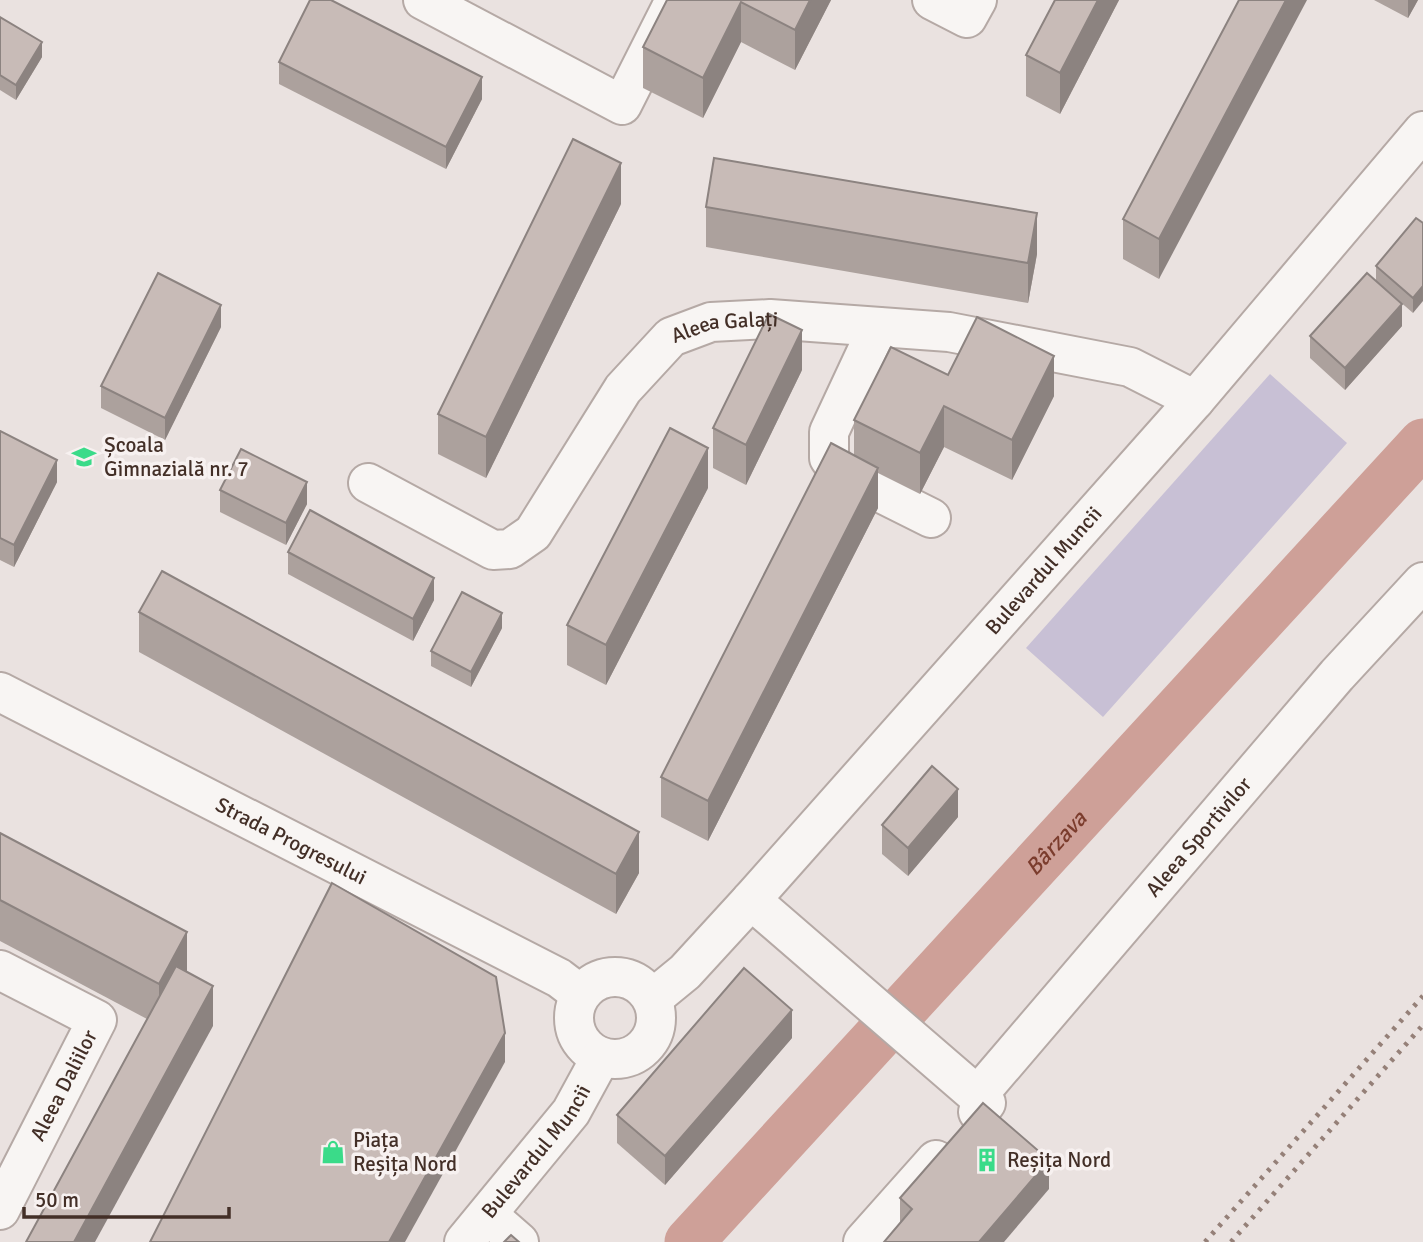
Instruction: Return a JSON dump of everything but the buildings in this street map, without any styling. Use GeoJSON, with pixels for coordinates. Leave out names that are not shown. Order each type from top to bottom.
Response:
{"type":"FeatureCollection","features":[{"type":"Feature","properties":{"kind":"street"},"geometry":{"type":"LineString","coordinates":[[423,0],[622,105],[675,0]]}},
{"type":"Feature","properties":{"kind":"street"},"geometry":{"type":"LineString","coordinates":[[932,0],[967,18],[977,0]]}},
{"type":"Feature","properties":{"kind":"street","name":"Bulevardul Muncii"},"geometry":{"type":"LineString","coordinates":[[652,999],[685,972],[751,900],[1195,400],[1423,131]]}},
{"type":"Feature","properties":{"kind":"street","name":"Aleea Galați"},"geometry":{"type":"LineString","coordinates":[[368,483],[493,550],[510,549],[533,533],[623,389],[671,337],[711,322],[758,319],[949,332],[1130,367],[1195,400]]}},
{"type":"Feature","properties":{"kind":"street"},"geometry":{"type":"LineString","coordinates":[[878,327],[829,432],[829,458],[839,472],[931,519]]}},
{"type":"Feature","properties":{"kind":"street","name":"Aleea Sportivilor"},"geometry":{"type":"LineString","coordinates":[[863,1242],[975,1094],[1337,675],[1423,582]]}},
{"type":"Feature","properties":{"kind":"street","name":"Strada Progresului"},"geometry":{"type":"LineString","coordinates":[[0,692],[559,978],[580,994]]}},
{"type":"Feature","properties":{"kind":"street"},"geometry":{"type":"LineString","coordinates":[[751,900],[975,1094]]}},
{"type":"Feature","properties":{"kind":"street","name":"Aleea Daliilor"},"geometry":{"type":"LineString","coordinates":[[0,970],[97,1020],[0,1210]]}},
{"type":"Feature","properties":{"kind":"street"},"geometry":{"type":"LineString","coordinates":[[604,977],[632,979],[643,987],[652,999],[657,1015],[654,1031],[646,1045],[633,1055],[618,1059],[601,1057],[588,1050],[578,1038],[573,1023],[574,1008],[580,994],[591,983],[604,977]]}},
{"type":"Feature","properties":{"kind":"street","name":"Bulevardul Muncii"},"geometry":{"type":"LineString","coordinates":[[476,1229],[571,1112],[601,1057]]}},
{"type":"Feature","properties":{"kind":"street"},"geometry":{"type":"LineString","coordinates":[[476,1229],[519,1242]]}},
{"type":"Feature","properties":{"kind":"shaded area"},"geometry":{"type":"Polygon","coordinates":[[[1270,374],[1347,443],[1103,717],[1026,648],[1270,374]]]}},
{"type":"Feature","properties":{"kind":"waterway","name":"Bârzava"},"geometry":{"type":"LineString","coordinates":[[689,1242],[1423,443]]}},
{"type":"Feature","properties":{"kind":"railway"},"geometry":{"type":"LineString","coordinates":[[1205,1242],[1423,996]]}},
{"type":"Feature","properties":{"kind":"railway"},"geometry":{"type":"LineString","coordinates":[[1231,1242],[1423,1025]]}},
{"type":"Feature","properties":{"kind":"place","name":"Școala Gimnazială nr. 7"},"geometry":{"type":"Point","coordinates":[84,457]}},
{"type":"Feature","properties":{"kind":"place","name":"Piața Reșița Nord"},"geometry":{"type":"Point","coordinates":[333,1152]}},
{"type":"Feature","properties":{"kind":"place","name":"Reșița Nord"},"geometry":{"type":"Point","coordinates":[987,1160]}}]}
